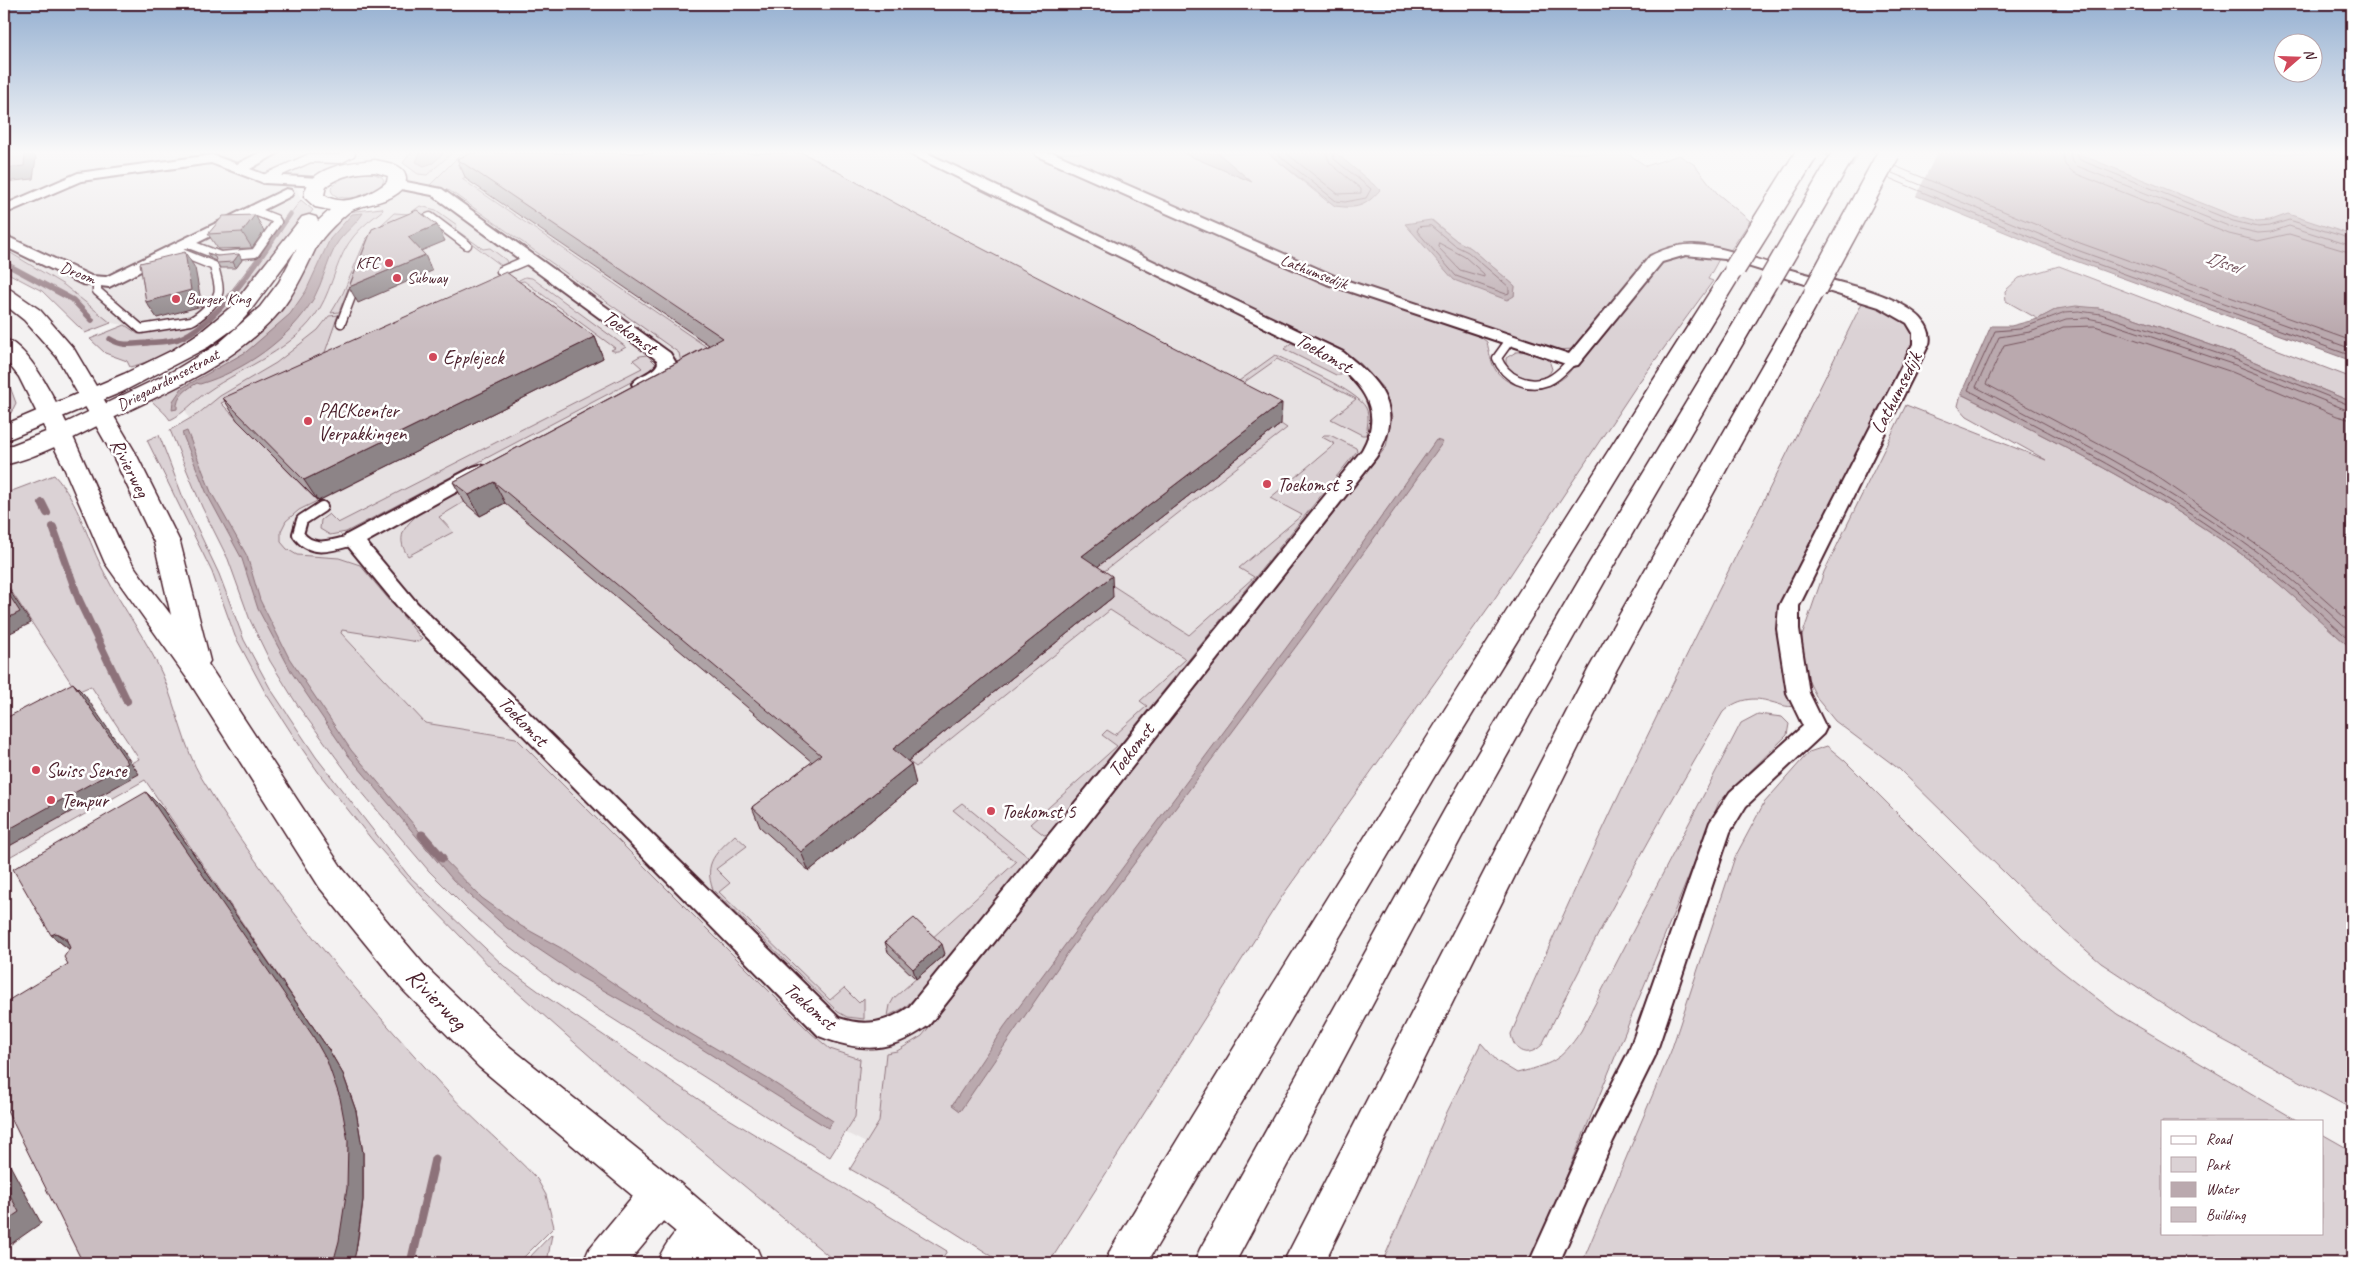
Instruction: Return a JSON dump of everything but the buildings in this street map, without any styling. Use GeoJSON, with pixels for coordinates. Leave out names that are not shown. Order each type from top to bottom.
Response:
{"type":"FeatureCollection","features":[{"type":"Feature","properties":{"kind":"main road","name":"Driegaardensestraat"},"geometry":{"type":"LineString","coordinates":[[54,425],[96,407],[183,375],[245,334],[268,312],[289,282],[313,236],[331,212]]}},
{"type":"Feature","properties":{"kind":"main road"},"geometry":{"type":"LineString","coordinates":[[1125,1263],[1406,793],[1770,212]]}},
{"type":"Feature","properties":{"kind":"main road"},"geometry":{"type":"LineString","coordinates":[[1214,1263],[1456,818],[1597,572],[1809,212]]}},
{"type":"Feature","properties":{"kind":"main road"},"geometry":{"type":"LineString","coordinates":[[1303,1263],[1602,668],[1857,212]]}},
{"type":"Feature","properties":{"kind":"main road","name":"Rivierweg"},"geometry":{"type":"LineString","coordinates":[[4,294],[32,316],[66,354],[123,452],[167,542],[199,673]]}},
{"type":"Feature","properties":{"kind":"main road","name":"Rivierweg"},"geometry":{"type":"LineString","coordinates":[[4,346],[23,365],[54,425],[118,564],[199,673],[331,878],[415,979],[492,1055],[661,1193],[703,1232],[743,1263]]}},
{"type":"Feature","properties":{"kind":"main road"},"geometry":{"type":"LineString","coordinates":[[4,434],[54,425]]}},
{"type":"Feature","properties":{"kind":"main road"},"geometry":{"type":"LineString","coordinates":[[4,457],[54,425]]}},
{"type":"Feature","properties":{"kind":"main road"},"geometry":{"type":"LineString","coordinates":[[603,1263],[661,1193]]}},
{"type":"Feature","properties":{"kind":"main road"},"geometry":{"type":"LineString","coordinates":[[677,1263],[703,1232]]}},
{"type":"Feature","properties":{"kind":"street","name":"Droom"},"geometry":{"type":"LineString","coordinates":[[4,240],[88,280],[97,283],[109,282],[248,212]]}},
{"type":"Feature","properties":{"kind":"street","name":"Toekomst"},"geometry":{"type":"LineString","coordinates":[[462,212],[664,357],[667,363],[662,373],[627,392]]}},
{"type":"Feature","properties":{"kind":"street","name":"Toekomst"},"geometry":{"type":"LineString","coordinates":[[353,540],[410,608],[829,1027],[847,1035],[865,1037],[893,1031],[908,1025],[919,1016],[1363,460],[1376,443],[1380,426],[1380,412],[1374,391],[1354,369],[1337,356],[1037,212]]}},
{"type":"Feature","properties":{"kind":"street","name":"Lathumsedijk"},"geometry":{"type":"LineString","coordinates":[[1175,212],[1333,281],[1572,361],[1656,259],[1684,250],[1721,254],[1882,303],[1910,317],[1916,323],[1923,338],[1789,606],[1788,629],[1798,693],[1815,728],[1738,799],[1719,829],[1641,1056],[1603,1131],[1544,1263]]}},
{"type":"Feature","properties":{"kind":"street"},"geometry":{"type":"LineString","coordinates":[[353,540],[496,463]]}},
{"type":"Feature","properties":{"kind":"lane"},"geometry":{"type":"LineString","coordinates":[[180,247],[220,256],[255,253],[277,222],[275,219],[257,212]]}},
{"type":"Feature","properties":{"kind":"lane"},"geometry":{"type":"LineString","coordinates":[[406,227],[430,217],[467,245]]}},
{"type":"Feature","properties":{"kind":"lane"},"geometry":{"type":"LineString","coordinates":[[97,283],[97,290],[140,329],[191,321],[198,318],[218,298],[219,290],[214,266],[180,247]]}},
{"type":"Feature","properties":{"kind":"lane"},"geometry":{"type":"LineString","coordinates":[[501,271],[529,259]]}},
{"type":"Feature","properties":{"kind":"lane"},"geometry":{"type":"LineString","coordinates":[[341,323],[359,277]]}},
{"type":"Feature","properties":{"kind":"lane","name":"Lathumsedijk"},"geometry":{"type":"LineString","coordinates":[[1510,340],[1498,358],[1499,367],[1510,377],[1518,381],[1539,383],[1548,381],[1572,361]]}},
{"type":"Feature","properties":{"kind":"lane"},"geometry":{"type":"LineString","coordinates":[[322,507],[302,520],[298,534],[300,539],[312,546],[353,540]]}},
{"type":"Feature","properties":{"kind":"shaded area"},"geometry":{"type":"Polygon","coordinates":[[[4,212],[292,212],[227,296],[200,321],[138,334],[125,325],[111,323],[64,285],[4,249],[4,212]]]}},
{"type":"Feature","properties":{"kind":"shaded area"},"geometry":{"type":"Polygon","coordinates":[[[371,212],[1108,212],[1548,438],[1011,1218],[831,1125],[530,938],[197,438],[185,409],[371,212]]]}},
{"type":"Feature","properties":{"kind":"green space"},"geometry":{"type":"Polygon","coordinates":[[[292,212],[311,212],[260,268],[225,311],[201,332],[174,349],[159,357],[130,367],[127,361],[105,353],[90,339],[125,325],[138,334],[200,321],[227,296],[292,212]]]}},
{"type":"Feature","properties":{"kind":"green space"},"geometry":{"type":"Polygon","coordinates":[[[347,212],[380,212],[360,229],[348,244],[320,308],[297,335],[268,356],[207,392],[170,420],[150,399],[210,365],[319,239],[347,212]]]}},
{"type":"Feature","properties":{"kind":"green space"},"geometry":{"type":"Polygon","coordinates":[[[412,212],[439,212],[457,225],[455,229],[483,249],[490,248],[506,260],[507,264],[502,266],[432,214],[367,240],[339,312],[331,313],[343,293],[366,239],[394,213],[409,214],[412,212]]]}},
{"type":"Feature","properties":{"kind":"green space"},"geometry":{"type":"Polygon","coordinates":[[[480,212],[510,212],[714,352],[681,363],[679,353],[480,212]]]}},
{"type":"Feature","properties":{"kind":"green space"},"geometry":{"type":"Polygon","coordinates":[[[1052,212],[1168,212],[1474,332],[1487,342],[1495,369],[1504,379],[1530,388],[1549,385],[1566,376],[1658,264],[1676,254],[1725,259],[1719,259],[1708,279],[1713,281],[1637,385],[1493,601],[1283,895],[1049,1263],[1003,1263],[897,1196],[850,1169],[879,1122],[886,1053],[897,1051],[922,1036],[1386,447],[1392,417],[1382,387],[1361,364],[1343,350],[1052,212]]]}},
{"type":"Feature","properties":{"kind":"green space"},"geometry":{"type":"Polygon","coordinates":[[[1184,212],[1740,212],[1750,221],[1728,254],[1671,249],[1575,349],[1555,350],[1342,281],[1184,212]],[[1432,220],[1514,296],[1515,286],[1471,248],[1457,241],[1432,220]]]}},
{"type":"Feature","properties":{"kind":"green space"},"geometry":{"type":"Polygon","coordinates":[[[2223,212],[2352,212],[2352,256],[2223,212]]]}},
{"type":"Feature","properties":{"kind":"green space"},"geometry":{"type":"Polygon","coordinates":[[[4,249],[64,285],[111,323],[85,333],[42,291],[4,271],[4,249]]]}},
{"type":"Feature","properties":{"kind":"green space"},"geometry":{"type":"Polygon","coordinates":[[[2059,266],[2352,378],[2352,402],[2239,355],[2117,312],[2098,308],[2057,309],[2038,319],[2006,301],[2005,291],[2019,278],[2059,266]]]}},
{"type":"Feature","properties":{"kind":"green space"},"geometry":{"type":"Polygon","coordinates":[[[525,277],[532,278],[626,347],[617,351],[611,350],[615,348],[524,281],[518,282],[525,277]]]}},
{"type":"Feature","properties":{"kind":"green space"},"geometry":{"type":"Polygon","coordinates":[[[1863,301],[1899,315],[1912,327],[1915,343],[1793,582],[1795,706],[1752,699],[1734,704],[1723,712],[1629,877],[1584,960],[1542,1045],[1532,1051],[1522,1052],[1515,1046],[1511,1034],[1552,941],[1637,757],[1863,301]]]}},
{"type":"Feature","properties":{"kind":"green space"},"geometry":{"type":"Polygon","coordinates":[[[338,315],[323,358],[221,403],[317,501],[299,510],[286,521],[281,531],[281,542],[287,549],[297,555],[339,558],[360,565],[422,639],[418,642],[342,630],[341,633],[425,723],[516,738],[811,1033],[830,1049],[860,1059],[855,1117],[830,1157],[555,982],[510,947],[469,911],[429,871],[360,790],[298,706],[270,661],[250,620],[228,559],[202,507],[170,430],[198,414],[220,396],[276,363],[318,330],[329,316],[338,315]]]}},
{"type":"Feature","properties":{"kind":"green space"},"geometry":{"type":"Polygon","coordinates":[[[1291,343],[1327,360],[1344,372],[1341,375],[1336,375],[1284,349],[1291,343]]]}},
{"type":"Feature","properties":{"kind":"green space"},"geometry":{"type":"Polygon","coordinates":[[[1530,351],[1549,360],[1552,369],[1543,379],[1536,380],[1523,377],[1506,366],[1506,358],[1516,352],[1530,351]]]}},
{"type":"Feature","properties":{"kind":"green space"},"geometry":{"type":"Polygon","coordinates":[[[647,355],[656,364],[650,372],[346,532],[330,535],[320,529],[321,520],[329,514],[338,523],[642,368],[633,360],[647,355]]]}},
{"type":"Feature","properties":{"kind":"green space"},"geometry":{"type":"Polygon","coordinates":[[[1275,355],[1325,378],[1360,401],[1368,414],[1366,435],[1362,435],[1331,419],[1356,399],[1277,359],[1239,386],[1232,386],[1275,355]]]}},
{"type":"Feature","properties":{"kind":"green space"},"geometry":{"type":"Polygon","coordinates":[[[671,377],[439,517],[453,532],[408,556],[402,542],[402,535],[408,524],[425,509],[671,377]]]}},
{"type":"Feature","properties":{"kind":"green space"},"geometry":{"type":"Polygon","coordinates":[[[4,378],[9,384],[16,403],[11,413],[7,414],[4,395],[4,378]]]}},
{"type":"Feature","properties":{"kind":"green space"},"geometry":{"type":"Polygon","coordinates":[[[1961,394],[2103,468],[2207,530],[2269,576],[2352,649],[2352,1109],[2197,1026],[2101,963],[2064,931],[1899,769],[1835,721],[1818,700],[1803,670],[1802,636],[1824,572],[1906,405],[2046,460],[1967,416],[1958,406],[1961,394]]]}},
{"type":"Feature","properties":{"kind":"green space"},"geometry":{"type":"Polygon","coordinates":[[[1281,424],[1287,428],[1098,576],[1189,635],[1254,577],[1239,568],[1302,515],[1270,498],[1335,444],[1322,437],[1330,435],[1356,448],[1357,451],[1048,834],[1044,835],[1030,824],[1117,746],[1102,735],[1107,730],[1115,735],[1147,706],[1140,701],[1186,659],[1110,610],[916,767],[908,761],[1113,597],[1083,578],[1281,424]]]}},
{"type":"Feature","properties":{"kind":"green space"},"geometry":{"type":"Polygon","coordinates":[[[159,435],[184,500],[219,574],[244,640],[270,688],[316,757],[408,875],[504,966],[548,998],[716,1111],[947,1251],[943,1257],[951,1263],[837,1263],[618,1081],[497,974],[429,904],[373,841],[321,776],[265,692],[235,636],[212,572],[147,440],[159,435]]]}},
{"type":"Feature","properties":{"kind":"green space"},"geometry":{"type":"Polygon","coordinates":[[[54,475],[70,497],[105,574],[157,663],[168,688],[195,766],[256,861],[347,979],[380,1017],[458,1102],[537,1179],[546,1195],[554,1227],[518,1263],[353,1263],[362,1208],[362,1154],[358,1127],[342,1075],[329,1050],[145,780],[4,860],[4,849],[138,773],[131,763],[139,759],[91,686],[77,692],[4,580],[4,494],[54,475]]]}},
{"type":"Feature","properties":{"kind":"green space"},"geometry":{"type":"Polygon","coordinates":[[[1758,714],[1782,717],[1789,724],[1787,735],[1719,802],[1531,1263],[1382,1263],[1447,1112],[1481,1043],[1497,1061],[1517,1073],[1547,1064],[1561,1056],[1574,1041],[1581,1031],[1741,723],[1758,714]]]}},
{"type":"Feature","properties":{"kind":"green space"},"geometry":{"type":"Polygon","coordinates":[[[1827,746],[1845,761],[2022,938],[2117,1014],[2296,1120],[2161,1120],[2161,1234],[2324,1234],[2324,1135],[2352,1151],[2352,1263],[1582,1263],[1671,1051],[1735,857],[1764,803],[1809,752],[1827,746]]]}},
{"type":"Feature","properties":{"kind":"green space"},"geometry":{"type":"Polygon","coordinates":[[[962,803],[1028,857],[1028,861],[914,999],[904,1008],[888,1016],[890,1005],[894,998],[944,954],[930,940],[1016,862],[953,810],[962,803]]]}},
{"type":"Feature","properties":{"kind":"green space"},"geometry":{"type":"Polygon","coordinates":[[[735,835],[747,846],[716,869],[730,883],[719,892],[830,1000],[844,988],[859,1003],[864,998],[864,1019],[847,1017],[838,1012],[713,890],[710,872],[713,859],[735,835]]]}},
{"type":"Feature","properties":{"kind":"green space"},"geometry":{"type":"Polygon","coordinates":[[[552,1234],[547,1263],[524,1263],[552,1234]]]}},
{"type":"Feature","properties":{"kind":"water","name":"IJssel"},"geometry":{"type":"Polygon","coordinates":[[[1956,212],[2224,212],[2257,222],[2269,221],[2288,214],[2352,235],[2352,361],[2073,260],[1956,212]]]}},
{"type":"Feature","properties":{"kind":"water"},"geometry":{"type":"Polygon","coordinates":[[[363,213],[336,245],[314,298],[292,327],[279,340],[249,362],[217,378],[200,384],[197,383],[183,393],[178,400],[177,409],[172,410],[173,401],[182,388],[246,352],[290,314],[306,291],[330,239],[352,214],[363,213]]]}},
{"type":"Feature","properties":{"kind":"water"},"geometry":{"type":"Polygon","coordinates":[[[1431,220],[1457,241],[1471,248],[1515,286],[1514,296],[1507,300],[1454,280],[1405,224],[1431,220]]]}},
{"type":"Feature","properties":{"kind":"water"},"geometry":{"type":"Polygon","coordinates":[[[2076,306],[2117,312],[2239,355],[2352,402],[2352,649],[2269,576],[2207,530],[2103,468],[1961,394],[1991,326],[2011,326],[2038,319],[2057,309],[2076,306]]]}},
{"type":"Feature","properties":{"kind":"water"},"geometry":{"type":"Polygon","coordinates":[[[187,431],[211,492],[247,556],[260,600],[289,658],[351,750],[435,850],[482,898],[521,926],[561,948],[674,1024],[768,1079],[833,1121],[828,1128],[651,1017],[580,977],[507,928],[453,880],[348,755],[292,673],[258,609],[242,559],[207,494],[182,433],[187,431]]]}},
{"type":"Feature","properties":{"kind":"water"},"geometry":{"type":"Polygon","coordinates":[[[1436,440],[1443,442],[1306,633],[1069,951],[960,1111],[952,1105],[1004,1027],[1330,589],[1436,440]]]}},
{"type":"Feature","properties":{"kind":"waterway"},"geometry":{"type":"LineString","coordinates":[[110,339],[115,342],[128,344],[162,342],[178,339],[194,331],[210,318],[240,284],[290,214]]}},
{"type":"Feature","properties":{"kind":"waterway"},"geometry":{"type":"LineString","coordinates":[[4,263],[73,300],[92,320]]}},
{"type":"Feature","properties":{"kind":"waterway"},"geometry":{"type":"LineString","coordinates":[[42,503],[47,513]]}},
{"type":"Feature","properties":{"kind":"waterway"},"geometry":{"type":"LineString","coordinates":[[53,527],[79,600],[127,701]]}},
{"type":"Feature","properties":{"kind":"waterway"},"geometry":{"type":"LineString","coordinates":[[422,835],[442,858]]}},
{"type":"Feature","properties":{"kind":"waterway"},"geometry":{"type":"LineString","coordinates":[[411,1263],[435,1159]]}},
{"type":"Feature","properties":{"kind":"place","name":"KFC"},"geometry":{"type":"Point","coordinates":[389,263]}},
{"type":"Feature","properties":{"kind":"place","name":"Subway"},"geometry":{"type":"Point","coordinates":[397,278]}},
{"type":"Feature","properties":{"kind":"place","name":"Burger King"},"geometry":{"type":"Point","coordinates":[176,299]}},
{"type":"Feature","properties":{"kind":"place","name":"Epplejeck"},"geometry":{"type":"Point","coordinates":[433,357]}},
{"type":"Feature","properties":{"kind":"place","name":"PACKcenter Verpakkingen"},"geometry":{"type":"Point","coordinates":[308,421]}},
{"type":"Feature","properties":{"kind":"place","name":"Toekomst 3"},"geometry":{"type":"Point","coordinates":[1267,484]}},
{"type":"Feature","properties":{"kind":"place","name":"Swiss Sense"},"geometry":{"type":"Point","coordinates":[36,770]}},
{"type":"Feature","properties":{"kind":"place","name":"Tempur"},"geometry":{"type":"Point","coordinates":[51,800]}},
{"type":"Feature","properties":{"kind":"place","name":"Toekomst 5"},"geometry":{"type":"Point","coordinates":[991,811]}}]}
